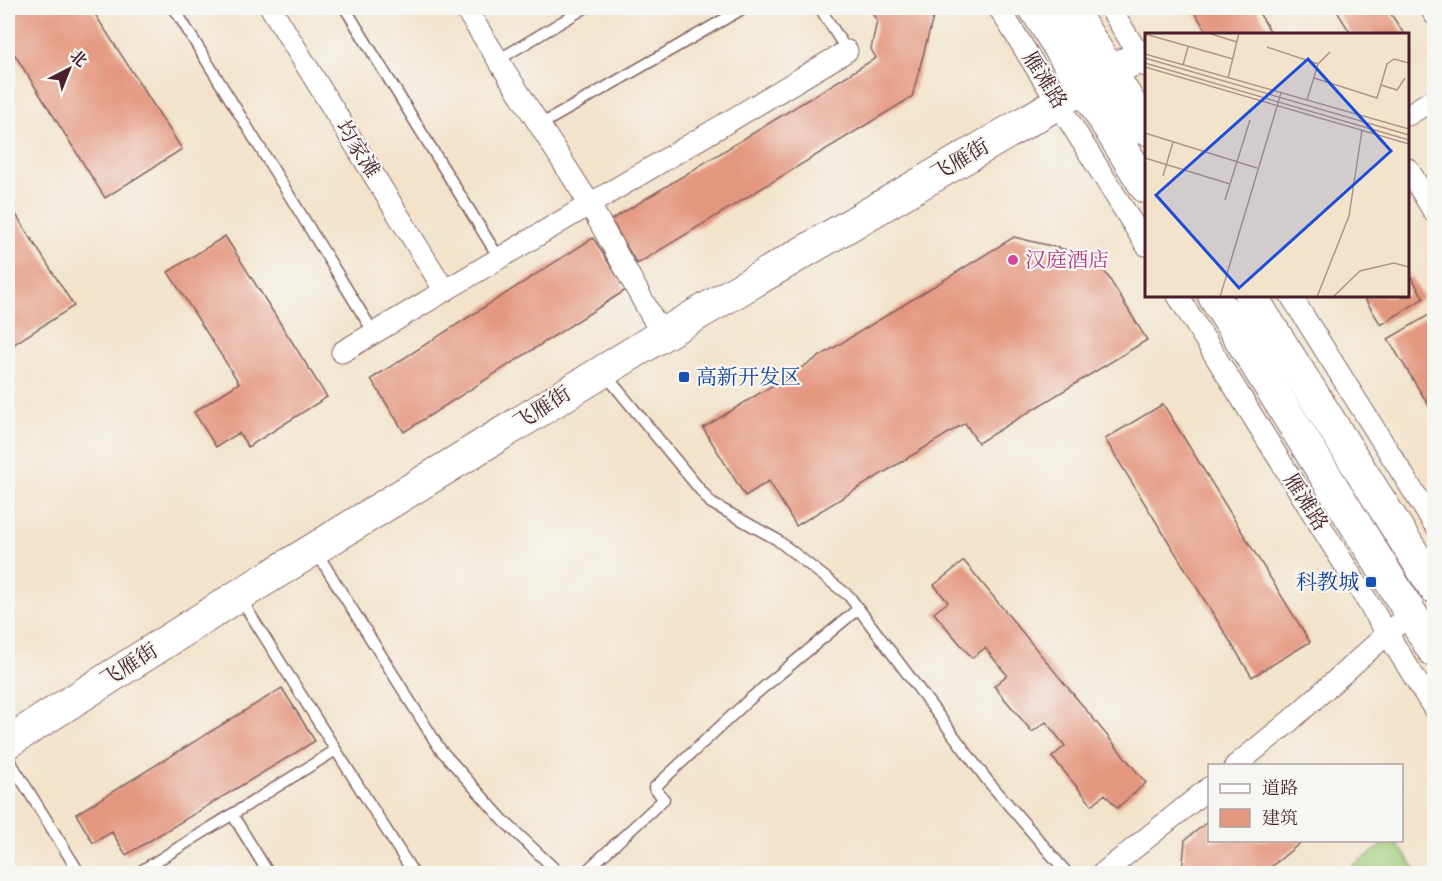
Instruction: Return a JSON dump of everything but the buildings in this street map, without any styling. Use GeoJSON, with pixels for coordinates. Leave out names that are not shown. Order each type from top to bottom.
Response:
{"type":"FeatureCollection","features":[{"type":"Feature","properties":{"kind":"main road","name":"雁滩路"},"geometry":{"type":"LineString","coordinates":[[1035,8],[1145,185]]}},
{"type":"Feature","properties":{"kind":"main road","name":"雁滩路"},"geometry":{"type":"LineString","coordinates":[[1070,8],[1084,87],[1145,128]]}},
{"type":"Feature","properties":{"kind":"main road","name":"飞雁街"},"geometry":{"type":"LineString","coordinates":[[8,742],[238,596],[662,335],[1084,87],[1143,61]]}},
{"type":"Feature","properties":{"kind":"main road","name":"雁滩路"},"geometry":{"type":"LineString","coordinates":[[1215,297],[1434,651]]}},
{"type":"Feature","properties":{"kind":"main road"},"geometry":{"type":"LineString","coordinates":[[1252,297],[1434,587]]}},
{"type":"Feature","properties":{"kind":"street","name":"均家滩"},"geometry":{"type":"LineString","coordinates":[[271,8],[445,291]]}},
{"type":"Feature","properties":{"kind":"street"},"geometry":{"type":"LineString","coordinates":[[465,8],[589,203],[662,335]]}},
{"type":"Feature","properties":{"kind":"street","name":"雁滩路"},"geometry":{"type":"LineString","coordinates":[[999,8],[1084,87],[1145,242]]}},
{"type":"Feature","properties":{"kind":"street"},"geometry":{"type":"LineString","coordinates":[[1110,8],[1143,61]]}},
{"type":"Feature","properties":{"kind":"street"},"geometry":{"type":"LineString","coordinates":[[1431,8],[1434,14]]}},
{"type":"Feature","properties":{"kind":"street"},"geometry":{"type":"LineString","coordinates":[[342,352],[847,51]]}},
{"type":"Feature","properties":{"kind":"street"},"geometry":{"type":"LineString","coordinates":[[1409,114],[1434,99]]}},
{"type":"Feature","properties":{"kind":"street"},"geometry":{"type":"LineString","coordinates":[[1409,173],[1434,212]]}},
{"type":"Feature","properties":{"kind":"street","name":"雁滩路"},"geometry":{"type":"LineString","coordinates":[[1179,297],[1434,709]]}},
{"type":"Feature","properties":{"kind":"street"},"geometry":{"type":"LineString","coordinates":[[1291,297],[1434,524]]}},
{"type":"Feature","properties":{"kind":"street"},"geometry":{"type":"LineString","coordinates":[[1236,764],[1290,721],[1411,613]]}},
{"type":"Feature","properties":{"kind":"street"},"geometry":{"type":"LineString","coordinates":[[1102,873],[1208,787]]}},
{"type":"Feature","properties":{"kind":"lane"},"geometry":{"type":"LineString","coordinates":[[174,8],[374,333]]}},
{"type":"Feature","properties":{"kind":"lane"},"geometry":{"type":"LineString","coordinates":[[345,8],[499,258]]}},
{"type":"Feature","properties":{"kind":"lane"},"geometry":{"type":"LineString","coordinates":[[498,60],[585,8]]}},
{"type":"Feature","properties":{"kind":"lane"},"geometry":{"type":"LineString","coordinates":[[540,125],[744,8]]}},
{"type":"Feature","properties":{"kind":"lane"},"geometry":{"type":"LineString","coordinates":[[820,8],[847,51]]}},
{"type":"Feature","properties":{"kind":"lane"},"geometry":{"type":"LineString","coordinates":[[603,371],[711,503],[776,539],[849,596],[987,780],[1068,873]]}},
{"type":"Feature","properties":{"kind":"lane"},"geometry":{"type":"LineString","coordinates":[[314,549],[440,749],[504,821],[560,873]]}},
{"type":"Feature","properties":{"kind":"lane"},"geometry":{"type":"LineString","coordinates":[[238,596],[414,873]]}},
{"type":"Feature","properties":{"kind":"lane"},"geometry":{"type":"LineString","coordinates":[[583,873],[664,799],[654,788],[752,697],[858,609]]}},
{"type":"Feature","properties":{"kind":"lane"},"geometry":{"type":"LineString","coordinates":[[136,873],[336,750]]}},
{"type":"Feature","properties":{"kind":"lane"},"geometry":{"type":"LineString","coordinates":[[8,758],[80,873]]}},
{"type":"Feature","properties":{"kind":"lane"},"geometry":{"type":"LineString","coordinates":[[232,814],[269,873]]}},
{"type":"Feature","properties":{"kind":"green space"},"geometry":{"type":"Polygon","coordinates":[[[1388,842],[1396,842],[1418,873],[1342,873],[1388,842]]]}},
{"type":"Feature","properties":{"kind":"place","name":"汉庭酒店"},"geometry":{"type":"Point","coordinates":[1013,260]}},
{"type":"Feature","properties":{"kind":"place","name":"高新开发区"},"geometry":{"type":"Point","coordinates":[684,377]}},
{"type":"Feature","properties":{"kind":"place","name":"科教城"},"geometry":{"type":"Point","coordinates":[1371,582]}}]}
